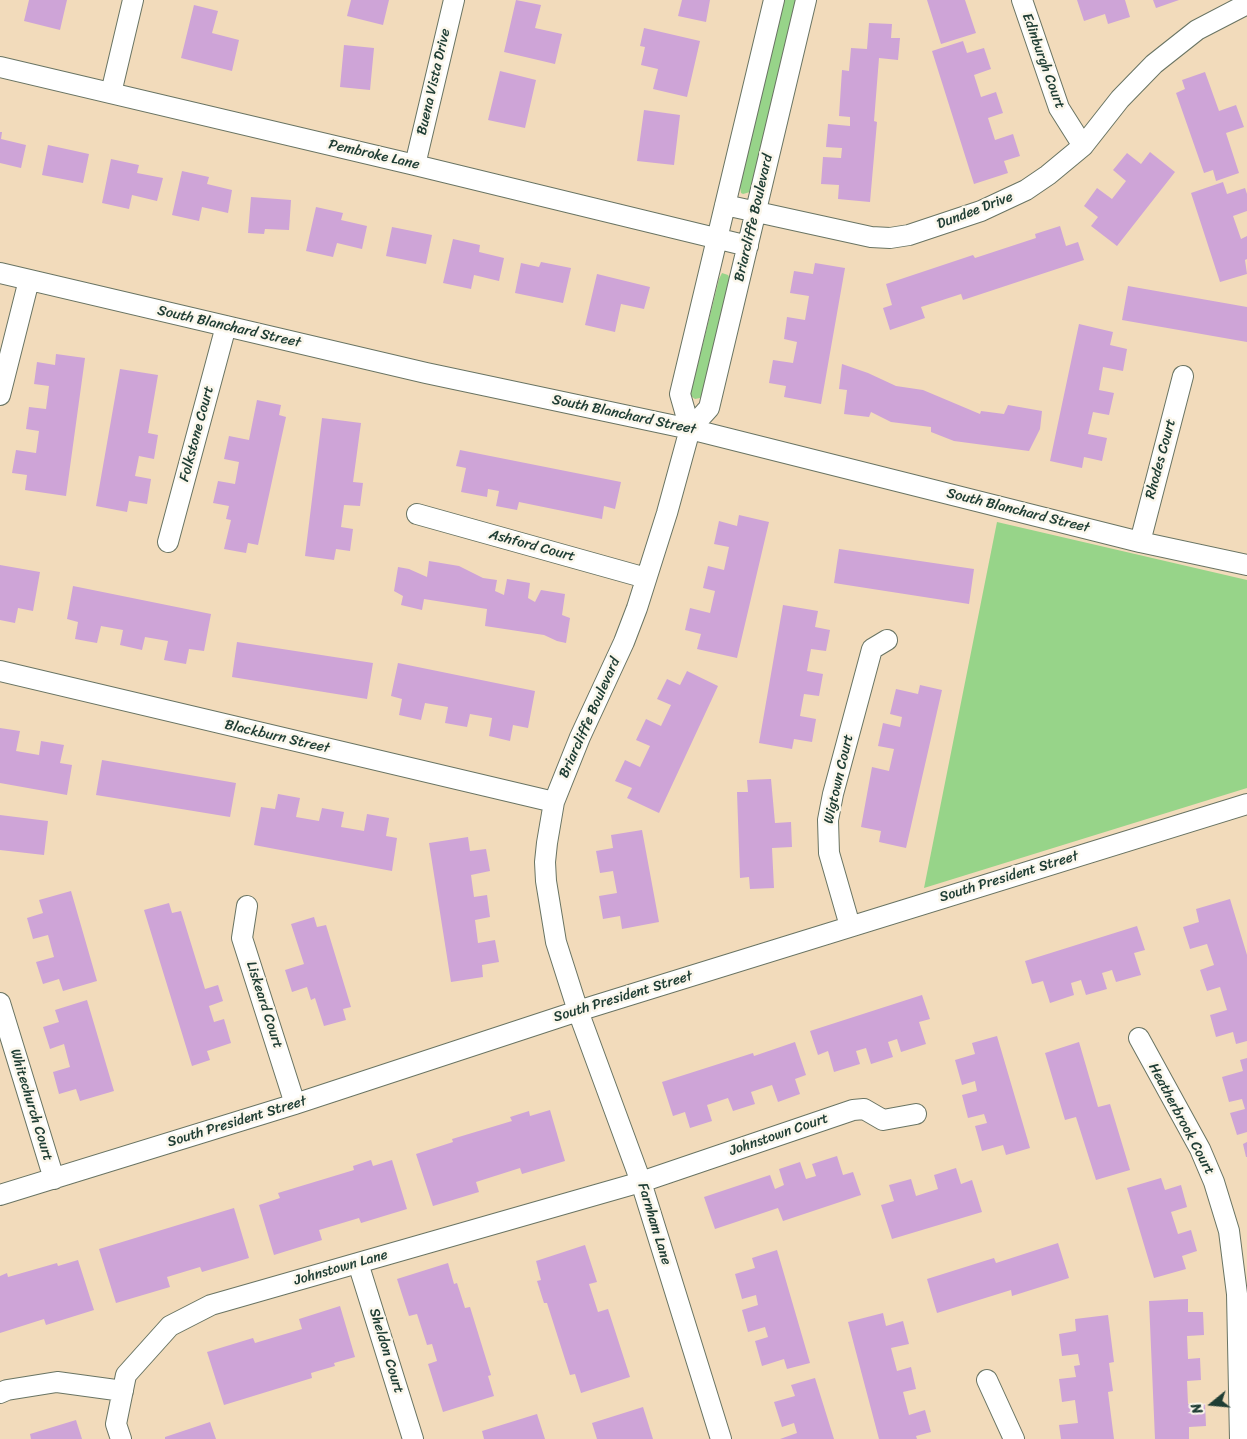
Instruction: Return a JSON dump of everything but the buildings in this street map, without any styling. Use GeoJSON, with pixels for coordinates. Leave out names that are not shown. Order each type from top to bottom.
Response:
{"type":"FeatureCollection","features":[{"type":"Feature","properties":{"kind":"street"},"geometry":{"type":"LineString","coordinates":[[111,93],[133,0]]}},
{"type":"Feature","properties":{"kind":"street","name":"Buena Vista Drive"},"geometry":{"type":"LineString","coordinates":[[415,165],[454,0]]}},
{"type":"Feature","properties":{"kind":"street"},"geometry":{"type":"LineString","coordinates":[[690,429],[680,394],[774,0]]}},
{"type":"Feature","properties":{"kind":"street","name":"Briarcliffe Boulevard"},"geometry":{"type":"LineString","coordinates":[[578,1011],[556,942],[546,882],[547,843],[554,802],[580,737],[624,642],[637,608],[667,513],[690,429],[709,408],[806,0]]}},
{"type":"Feature","properties":{"kind":"street","name":"Edinburgh Court"},"geometry":{"type":"LineString","coordinates":[[1022,0],[1059,108],[1083,146]]}},
{"type":"Feature","properties":{"kind":"street","name":"Dundee Drive"},"geometry":{"type":"LineString","coordinates":[[725,205],[871,236],[890,238],[909,235],[981,211],[1002,202],[1048,175],[1083,146],[1120,99],[1154,64],[1197,30],[1247,4]]}},
{"type":"Feature","properties":{"kind":"street","name":"Pembroke Lane"},"geometry":{"type":"LineString","coordinates":[[0,67],[748,246]]}},
{"type":"Feature","properties":{"kind":"street","name":"South Blanchard Street"},"geometry":{"type":"LineString","coordinates":[[0,273],[426,373],[690,429],[1140,542],[1247,565]]}},
{"type":"Feature","properties":{"kind":"street"},"geometry":{"type":"LineString","coordinates":[[0,395],[29,280]]}},
{"type":"Feature","properties":{"kind":"street","name":"Folkstone Court"},"geometry":{"type":"LineString","coordinates":[[168,542],[226,326]]}},
{"type":"Feature","properties":{"kind":"street","name":"Rhodes Court"},"geometry":{"type":"LineString","coordinates":[[1140,542],[1183,376]]}},
{"type":"Feature","properties":{"kind":"street","name":"Ashford Court"},"geometry":{"type":"LineString","coordinates":[[418,514],[646,578]]}},
{"type":"Feature","properties":{"kind":"street","name":"Wigtown Court"},"geometry":{"type":"LineString","coordinates":[[850,926],[828,853],[828,820],[833,794],[872,649],[887,640]]}},
{"type":"Feature","properties":{"kind":"street","name":"Blackburn Street"},"geometry":{"type":"LineString","coordinates":[[0,671],[554,802]]}},
{"type":"Feature","properties":{"kind":"street","name":"South President Street"},"geometry":{"type":"LineString","coordinates":[[0,1195],[296,1104],[578,1011],[1247,804]]}},
{"type":"Feature","properties":{"kind":"street","name":"Liskeard Court"},"geometry":{"type":"LineString","coordinates":[[247,906],[242,938],[296,1104]]}},
{"type":"Feature","properties":{"kind":"street","name":"Whitechurch Court"},"geometry":{"type":"LineString","coordinates":[[0,1003],[54,1179]]}},
{"type":"Feature","properties":{"kind":"street","name":"Farnham Lane"},"geometry":{"type":"LineString","coordinates":[[578,1011],[641,1182],[721,1439]]}},
{"type":"Feature","properties":{"kind":"street","name":"Heatherbrook Court"},"geometry":{"type":"LineString","coordinates":[[1139,1038],[1200,1148],[1214,1182],[1229,1231],[1242,1293],[1240,1439]]}},
{"type":"Feature","properties":{"kind":"street","name":"Johnstown Court"},"geometry":{"type":"LineString","coordinates":[[641,1182],[853,1110],[864,1109],[883,1120],[916,1114]]}},
{"type":"Feature","properties":{"kind":"street","name":"Johnstown Lane"},"geometry":{"type":"LineString","coordinates":[[121,1439],[116,1424],[126,1375],[170,1326],[210,1305],[641,1182]]}},
{"type":"Feature","properties":{"kind":"street","name":"Sheldon Court"},"geometry":{"type":"LineString","coordinates":[[358,1263],[413,1439]]}},
{"type":"Feature","properties":{"kind":"street"},"geometry":{"type":"LineString","coordinates":[[987,1380],[1014,1439]]}},
{"type":"Feature","properties":{"kind":"street"},"geometry":{"type":"LineString","coordinates":[[0,1393],[7,1390],[57,1382],[123,1391]]}},
{"type":"Feature","properties":{"kind":"green space"},"geometry":{"type":"Polygon","coordinates":[[[784,0],[796,0],[750,192],[743,194],[740,187],[784,0]]]}},
{"type":"Feature","properties":{"kind":"green space"},"geometry":{"type":"Polygon","coordinates":[[[722,273],[728,275],[730,279],[703,395],[695,399],[691,396],[691,392],[722,273]]]}},
{"type":"Feature","properties":{"kind":"green space"},"geometry":{"type":"Polygon","coordinates":[[[997,522],[1247,580],[1247,788],[924,888],[997,522]]]}}]}
